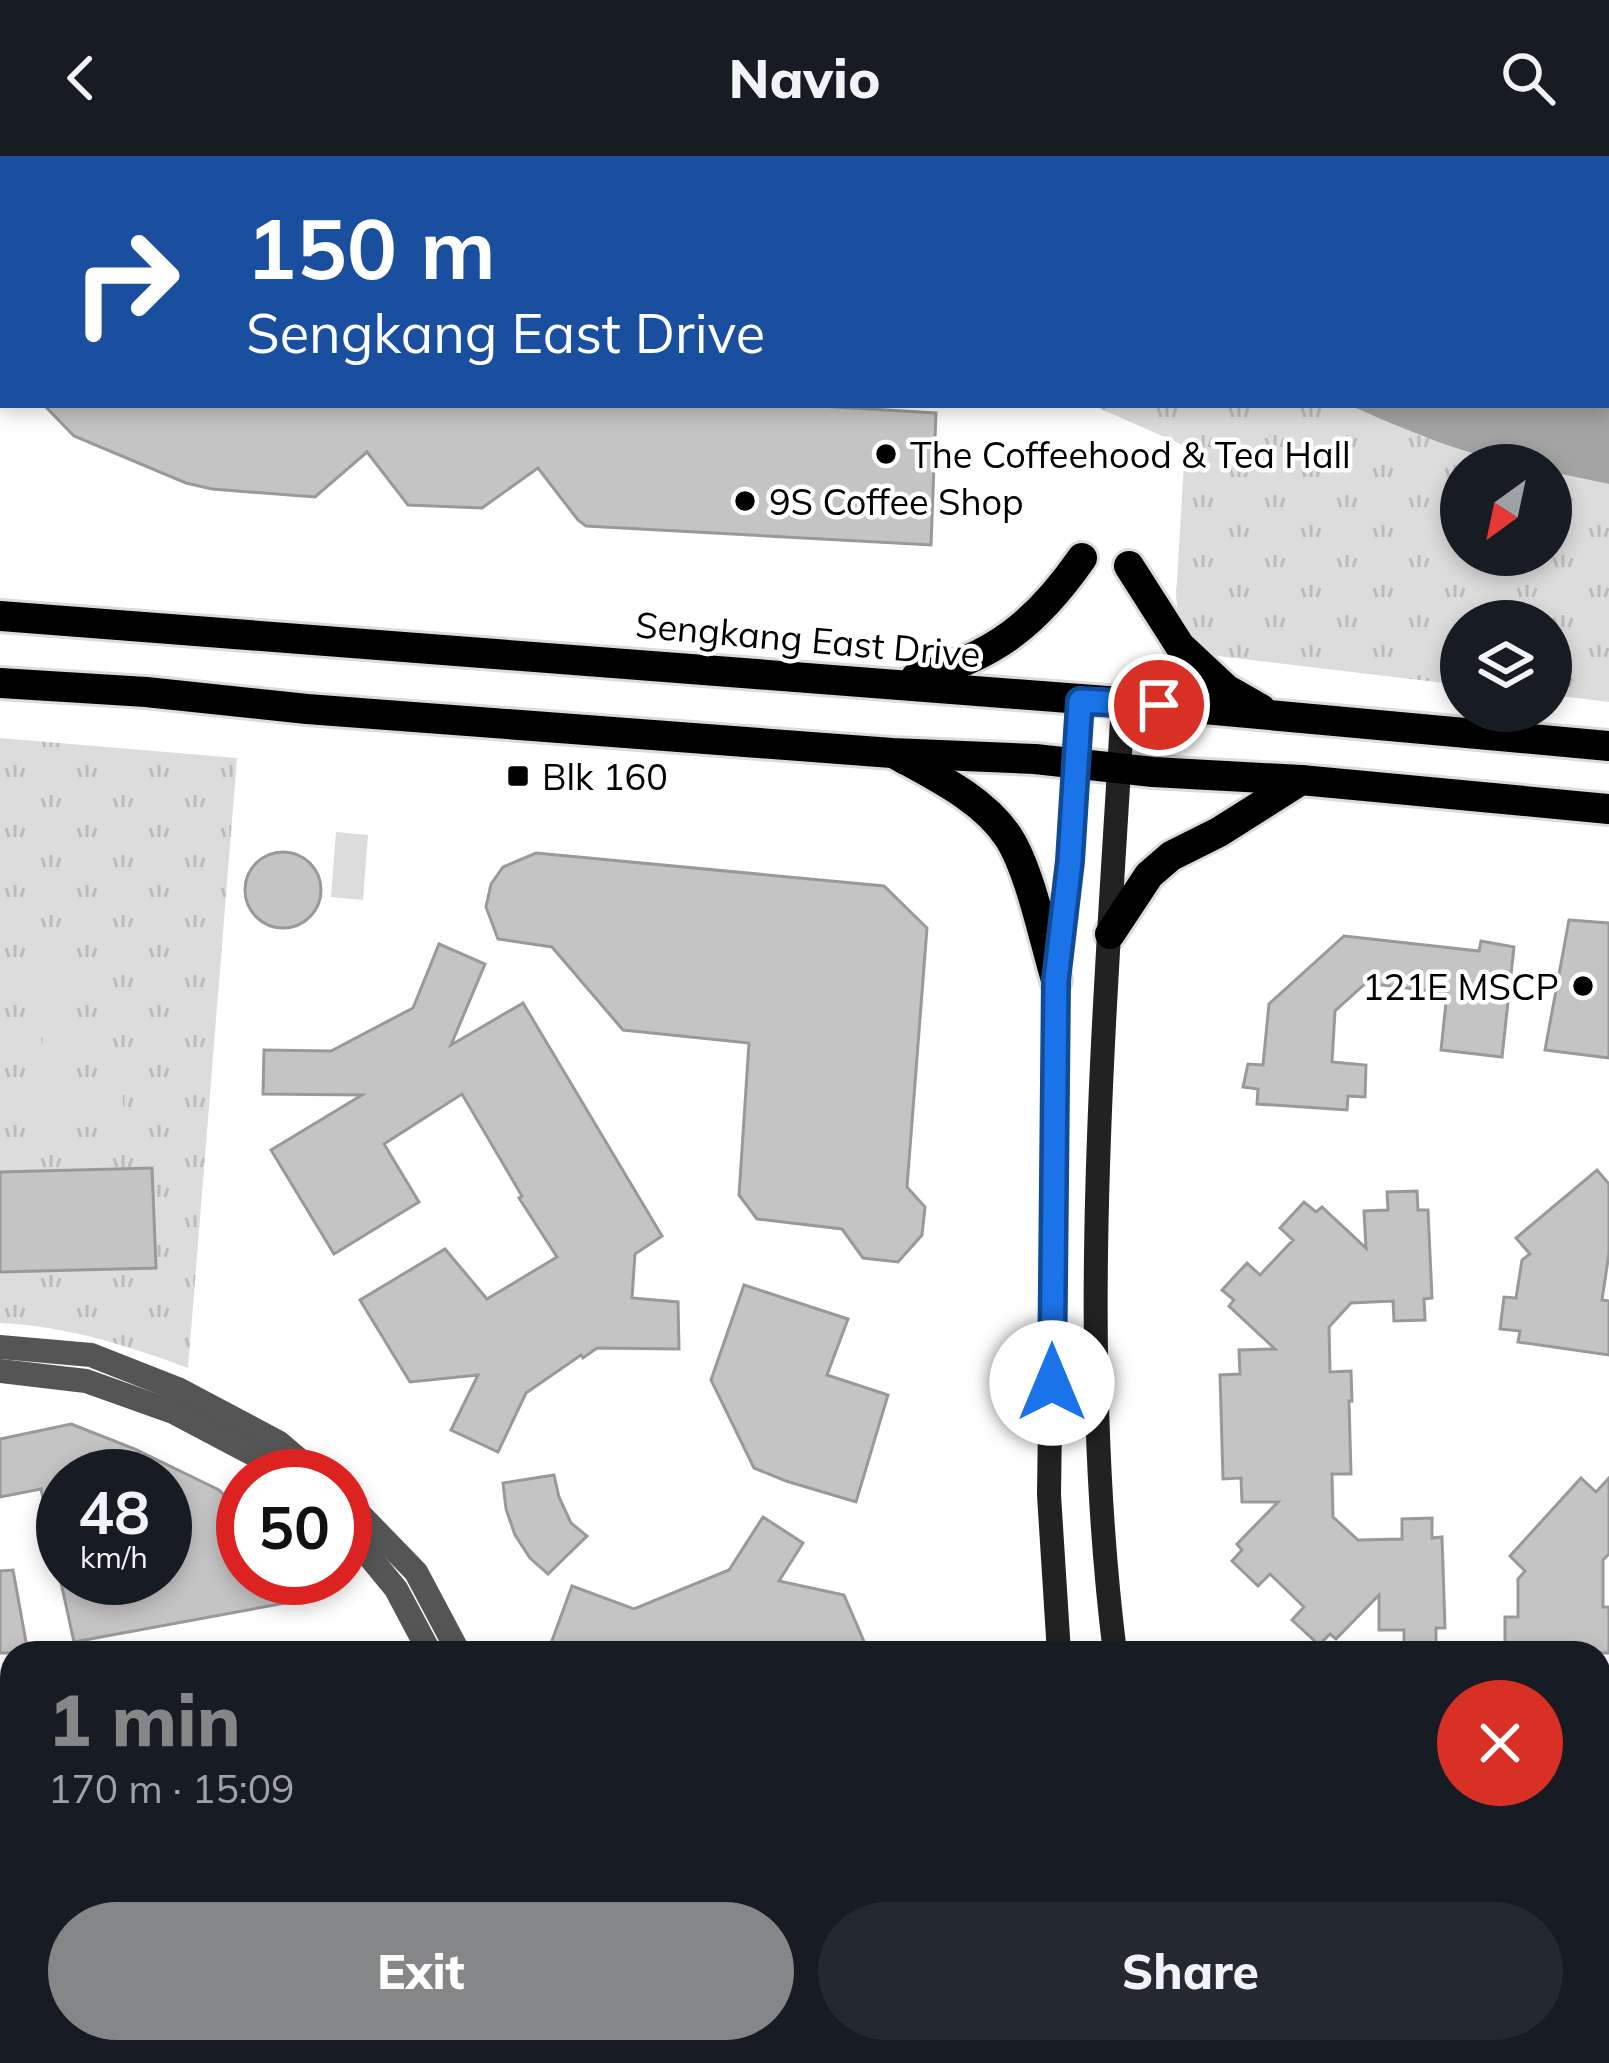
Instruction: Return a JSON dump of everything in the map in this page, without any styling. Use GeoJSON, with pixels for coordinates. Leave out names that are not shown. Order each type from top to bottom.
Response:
{"type":"FeatureCollection","features":[{"type":"Feature","properties":{"kind":"main road"},"geometry":{"type":"LineString","coordinates":[[886,685],[955,668],[996,646],[1058,592],[1082,558]]}},
{"type":"Feature","properties":{"kind":"main road"},"geometry":{"type":"LineString","coordinates":[[1129,566],[1180,646],[1226,689],[1272,715]]}},
{"type":"Feature","properties":{"kind":"main road","name":"Sengkang East Drive"},"geometry":{"type":"LineString","coordinates":[[0,616],[1272,715],[1609,746]]}},
{"type":"Feature","properties":{"kind":"main road"},"geometry":{"type":"LineString","coordinates":[[0,683],[1076,763],[1609,809]]}},
{"type":"Feature","properties":{"kind":"main road"},"geometry":{"type":"LineString","coordinates":[[1058,1641],[1048,1495],[1056,980],[1080,701]]}},
{"type":"Feature","properties":{"kind":"main road"},"geometry":{"type":"LineString","coordinates":[[1113,1641],[1105,1576],[1097,1358],[1102,1094],[1123,703]]}},
{"type":"Feature","properties":{"kind":"main road"},"geometry":{"type":"LineString","coordinates":[[892,752],[967,794],[1009,837],[1028,883],[1056,980]]}},
{"type":"Feature","properties":{"kind":"main road"},"geometry":{"type":"LineString","coordinates":[[1110,934],[1149,875],[1171,856],[1300,781]]}},
{"type":"Feature","properties":{"kind":"street"},"geometry":{"type":"LineString","coordinates":[[0,1347],[91,1355],[180,1390],[286,1449]]}},
{"type":"Feature","properties":{"kind":"street"},"geometry":{"type":"LineString","coordinates":[[0,1371],[86,1381],[173,1412],[243,1449]]}},
{"type":"Feature","properties":{"kind":"street"},"geometry":{"type":"LineString","coordinates":[[372,1526],[416,1572],[453,1641]]}},
{"type":"Feature","properties":{"kind":"street"},"geometry":{"type":"LineString","coordinates":[[372,1560],[396,1589],[424,1641]]}},
{"type":"Feature","properties":{"kind":"green space"},"geometry":{"type":"Polygon","coordinates":[[[1099,408],[1356,408],[1449,444],[1440,444],[1440,576],[1572,576],[1572,476],[1609,484],[1609,702],[1572,698],[1572,600],[1440,600],[1440,683],[1183,652],[1176,597],[1185,446],[1099,408]]]}},
{"type":"Feature","properties":{"kind":"green space"},"geometry":{"type":"Polygon","coordinates":[[[0,738],[237,758],[188,1368],[96,1338],[0,1323],[0,738]]]}},
{"type":"Feature","properties":{"kind":"green space"},"geometry":{"type":"Polygon","coordinates":[[[336,832],[368,835],[363,900],[331,897],[336,832]]]}},
{"type":"Feature","properties":{"kind":"green space"},"geometry":{"type":"Polygon","coordinates":[[[106,963],[107,995],[41,998],[40,966],[106,963]]]}},
{"type":"Feature","properties":{"kind":"green space"},"geometry":{"type":"Polygon","coordinates":[[[108,1020],[110,1052],[43,1054],[42,1022],[108,1020]]]}},
{"type":"Feature","properties":{"kind":"green space"},"geometry":{"type":"Polygon","coordinates":[[[122,1079],[124,1126],[34,1128],[32,1082],[122,1079]]]}},
{"type":"Feature","properties":{"kind":"shaded area"},"geometry":{"type":"Polygon","coordinates":[[[1356,408],[1609,408],[1609,484],[1572,476],[1572,444],[1446,444],[1356,408]]]}},
{"type":"Feature","properties":{"kind":"building"},"geometry":{"type":"Polygon","coordinates":[[[47,408],[852,408],[936,413],[931,545],[586,526],[538,468],[482,508],[408,505],[367,452],[315,497],[212,489],[186,483],[74,436],[47,408]]]}},
{"type":"Feature","properties":{"kind":"building"},"geometry":{"type":"Polygon","coordinates":[[[283,852],[310,863],[321,890],[310,917],[283,928],[256,917],[245,890],[256,863],[283,852]]]}},
{"type":"Feature","properties":{"kind":"building"},"geometry":{"type":"Polygon","coordinates":[[[536,853],[884,886],[927,928],[907,1187],[925,1207],[922,1235],[898,1262],[863,1258],[842,1229],[757,1219],[739,1195],[749,1043],[623,1030],[552,947],[498,939],[486,907],[491,884],[503,867],[536,853]]]}},
{"type":"Feature","properties":{"kind":"building","name":"121E MSCP"},"geometry":{"type":"Polygon","coordinates":[[[1569,920],[1609,923],[1609,1058],[1545,1050],[1569,920]]]}},
{"type":"Feature","properties":{"kind":"building"},"geometry":{"type":"Polygon","coordinates":[[[1344,936],[1479,951],[1481,941],[1514,947],[1502,1057],[1441,1050],[1447,993],[1366,983],[1335,1011],[1332,1062],[1366,1065],[1365,1097],[1348,1096],[1347,1110],[1257,1104],[1258,1089],[1243,1087],[1248,1064],[1263,1065],[1269,1004],[1344,936]]]}},
{"type":"Feature","properties":{"kind":"building"},"geometry":{"type":"Polygon","coordinates":[[[439,944],[485,964],[451,1045],[523,1003],[662,1236],[635,1254],[632,1298],[678,1302],[679,1349],[597,1348],[581,1355],[526,1393],[498,1452],[451,1430],[478,1375],[410,1382],[360,1300],[445,1249],[487,1299],[557,1257],[462,1094],[384,1144],[419,1202],[334,1254],[271,1150],[362,1095],[263,1094],[264,1050],[331,1051],[413,1008],[439,944]]]}},
{"type":"Feature","properties":{"kind":"building"},"geometry":{"type":"Polygon","coordinates":[[[152,1168],[156,1268],[0,1272],[0,1172],[152,1168]]]}},
{"type":"Feature","properties":{"kind":"building"},"geometry":{"type":"Polygon","coordinates":[[[1597,1170],[1609,1184],[1609,1253],[1602,1300],[1609,1301],[1609,1355],[1518,1342],[1520,1331],[1500,1329],[1504,1297],[1516,1298],[1522,1260],[1530,1254],[1516,1238],[1597,1170]]]}},
{"type":"Feature","properties":{"kind":"building"},"geometry":{"type":"Polygon","coordinates":[[[1417,1191],[1418,1210],[1428,1210],[1432,1298],[1424,1299],[1425,1320],[1394,1321],[1393,1301],[1351,1303],[1329,1327],[1330,1372],[1351,1371],[1352,1401],[1351,1474],[1332,1474],[1333,1517],[1358,1540],[1402,1539],[1402,1519],[1432,1518],[1432,1538],[1442,1537],[1445,1628],[1436,1628],[1436,1641],[1404,1641],[1404,1630],[1379,1630],[1379,1595],[1336,1639],[1330,1634],[1315,1641],[1292,1620],[1304,1607],[1270,1574],[1258,1586],[1232,1561],[1242,1550],[1237,1544],[1278,1502],[1242,1502],[1241,1478],[1223,1479],[1220,1375],[1240,1374],[1239,1350],[1275,1349],[1229,1306],[1234,1300],[1222,1290],[1247,1263],[1260,1275],[1293,1240],[1280,1228],[1304,1202],[1316,1212],[1322,1207],[1366,1248],[1364,1211],[1388,1210],[1387,1192],[1417,1191]]]}},
{"type":"Feature","properties":{"kind":"building"},"geometry":{"type":"Polygon","coordinates":[[[744,1285],[848,1319],[827,1375],[888,1395],[856,1502],[754,1468],[711,1380],[744,1285]]]}},
{"type":"Feature","properties":{"kind":"building"},"geometry":{"type":"Polygon","coordinates":[[[71,1424],[135,1449],[36,1449],[36,1490],[0,1497],[0,1439],[71,1424]]]}},
{"type":"Feature","properties":{"kind":"building"},"geometry":{"type":"Polygon","coordinates":[[[554,1475],[571,1523],[587,1536],[548,1574],[515,1535],[503,1483],[554,1475]]]}},
{"type":"Feature","properties":{"kind":"building"},"geometry":{"type":"Polygon","coordinates":[[[192,1477],[216,1489],[216,1605],[275,1605],[74,1641],[66,1605],[192,1605],[192,1477]]]}},
{"type":"Feature","properties":{"kind":"building"},"geometry":{"type":"Polygon","coordinates":[[[1581,1478],[1596,1492],[1609,1478],[1603,1607],[1609,1607],[1609,1641],[1505,1641],[1505,1617],[1518,1617],[1518,1579],[1525,1571],[1510,1556],[1581,1478]]]}},
{"type":"Feature","properties":{"kind":"building"},"geometry":{"type":"Polygon","coordinates":[[[763,1517],[803,1543],[779,1581],[844,1595],[864,1641],[552,1641],[572,1586],[634,1609],[729,1570],[763,1517]]]}},
{"type":"Feature","properties":{"kind":"building"},"geometry":{"type":"Polygon","coordinates":[[[13,1570],[26,1641],[0,1641],[0,1571],[13,1570]]]}},
{"type":"Feature","properties":{"kind":"place","name":"The Coffeehood & Tea Hall"},"geometry":{"type":"Point","coordinates":[886,454]}},
{"type":"Feature","properties":{"kind":"place","name":"9S Coffee Shop"},"geometry":{"type":"Point","coordinates":[745,501]}},
{"type":"Feature","properties":{"kind":"place","name":"Blk 160"},"geometry":{"type":"Point","coordinates":[518,776]}},
{"type":"Feature","properties":{"kind":"place","name":"121E MSCP"},"geometry":{"type":"Point","coordinates":[1583,986]}},
{"type":"Feature","properties":{"kind":"route"},"geometry":{"type":"LineString","coordinates":[[1052,1383],[1056,980],[1070,861],[1080,701],[1159,705]]}}]}
